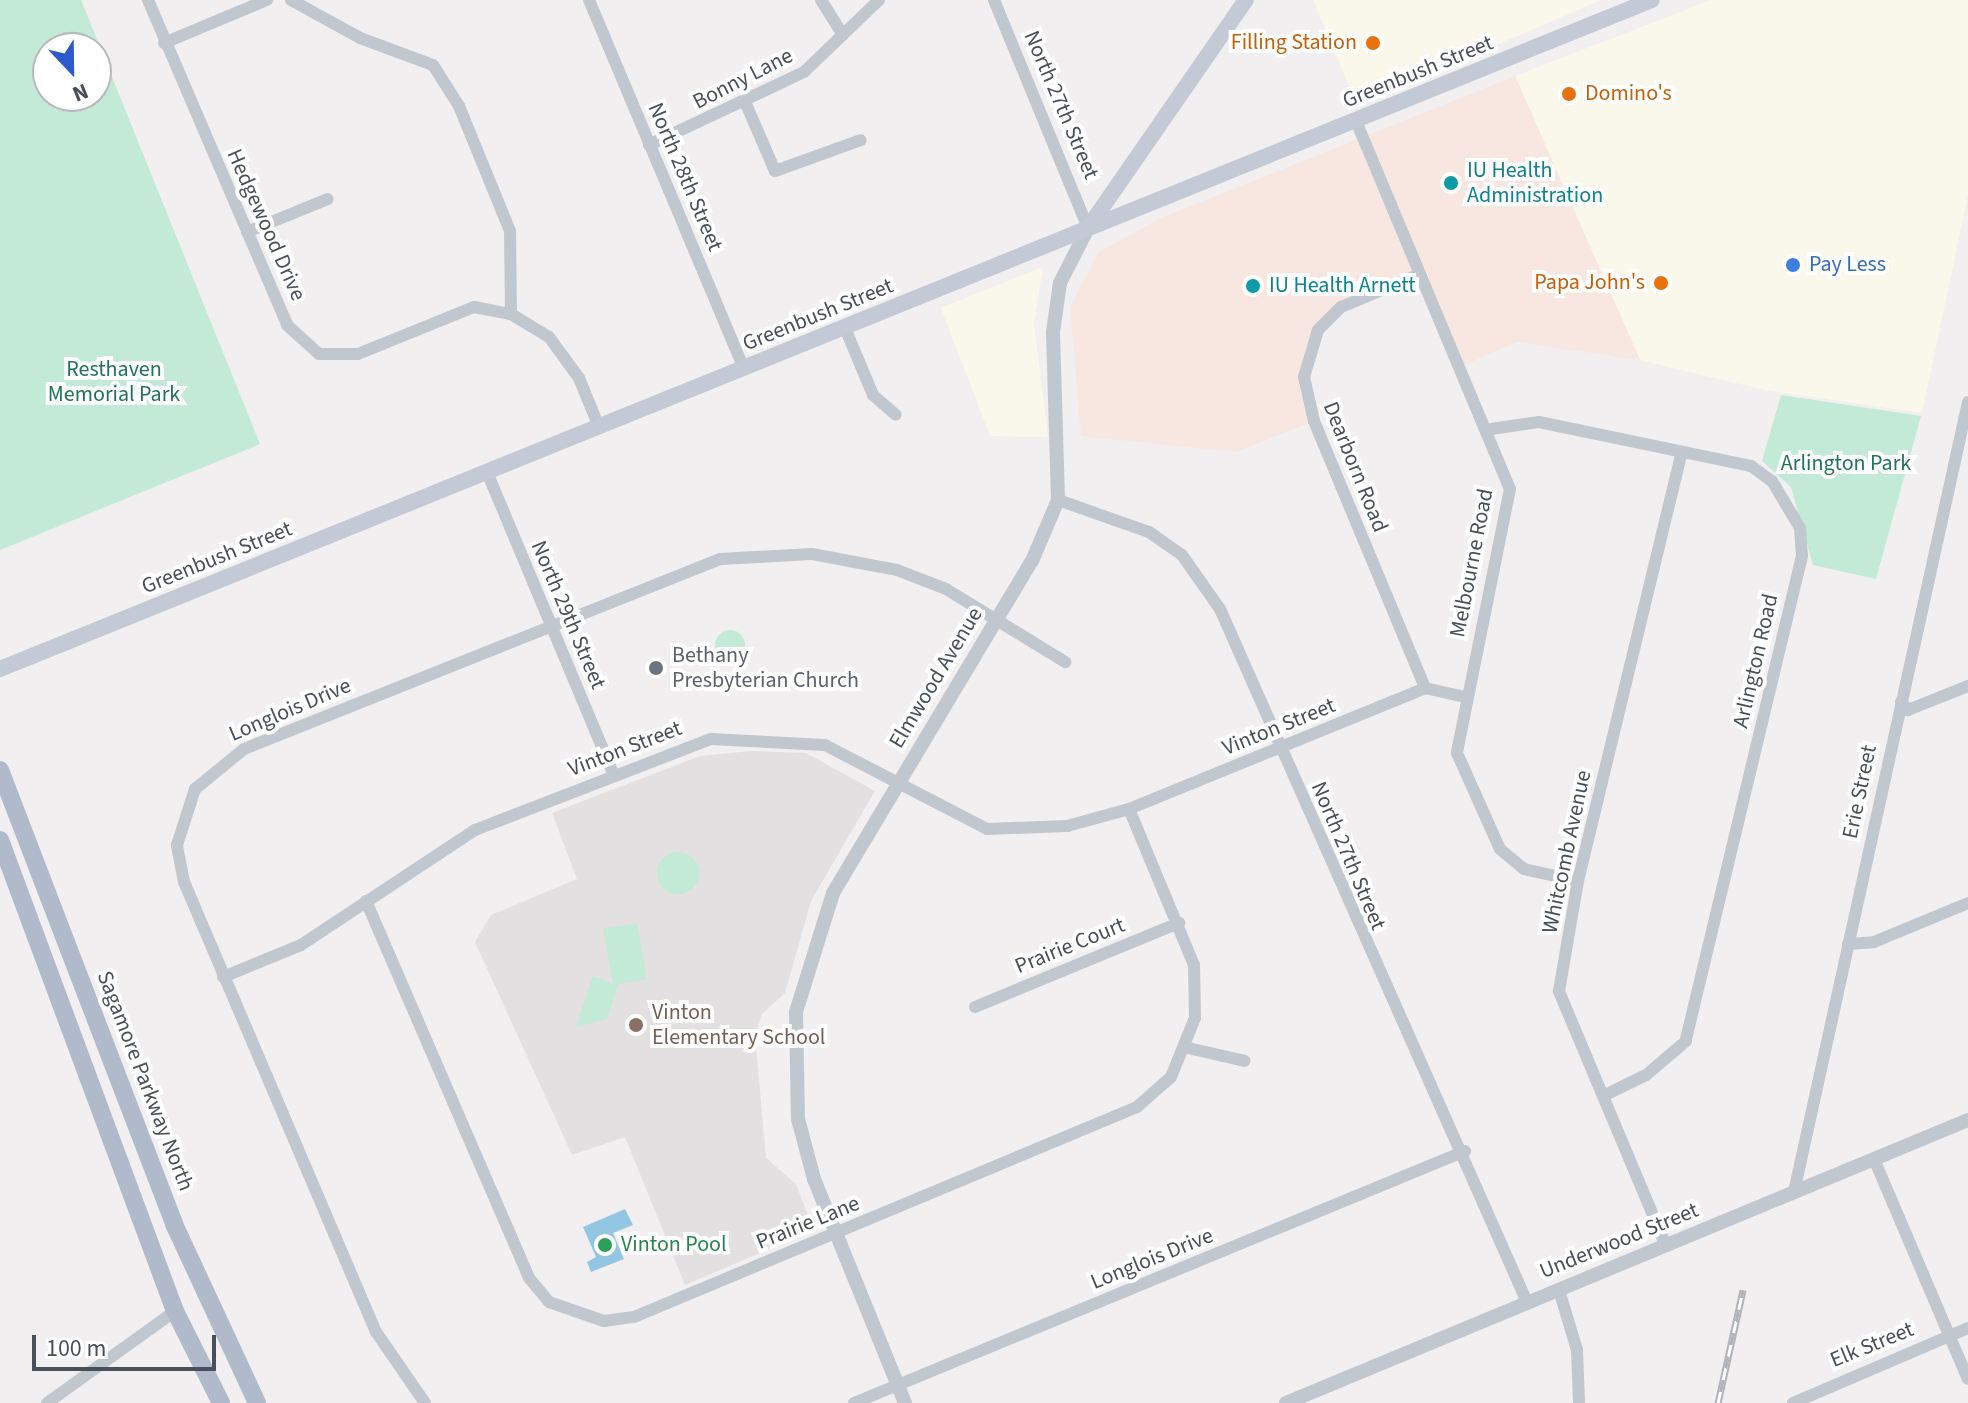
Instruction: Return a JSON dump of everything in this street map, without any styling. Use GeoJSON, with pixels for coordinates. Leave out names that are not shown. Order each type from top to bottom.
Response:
{"type":"FeatureCollection","features":[{"type":"Feature","properties":{"kind":"main road","name":"Elmwood Avenue"},"geometry":{"type":"LineString","coordinates":[[1088,228],[1246,0]]}},
{"type":"Feature","properties":{"kind":"main road","name":"Greenbush Street"},"geometry":{"type":"LineString","coordinates":[[0,669],[1652,0]]}},
{"type":"Feature","properties":{"kind":"main road","name":"Sagamore Parkway North"},"geometry":{"type":"LineString","coordinates":[[0,770],[174,1224],[257,1403]]}},
{"type":"Feature","properties":{"kind":"main road"},"geometry":{"type":"LineString","coordinates":[[0,840],[175,1311],[221,1403]]}},
{"type":"Feature","properties":{"kind":"street","name":"Hedgewood Drive"},"geometry":{"type":"LineString","coordinates":[[148,0],[287,325],[319,354],[358,354],[474,307],[511,314],[549,337],[579,378],[599,427]]}},
{"type":"Feature","properties":{"kind":"street"},"geometry":{"type":"LineString","coordinates":[[164,43],[267,0]]}},
{"type":"Feature","properties":{"kind":"street"},"geometry":{"type":"LineString","coordinates":[[291,0],[360,38],[433,65],[459,106],[510,231],[511,314]]}},
{"type":"Feature","properties":{"kind":"street","name":"North 28th Street"},"geometry":{"type":"LineString","coordinates":[[589,0],[744,369]]}},
{"type":"Feature","properties":{"kind":"street"},"geometry":{"type":"LineString","coordinates":[[821,0],[843,35]]}},
{"type":"Feature","properties":{"kind":"street","name":"Bonny Lane"},"geometry":{"type":"LineString","coordinates":[[649,145],[746,104],[804,72],[879,0]]}},
{"type":"Feature","properties":{"kind":"street","name":"North 27th Street"},"geometry":{"type":"LineString","coordinates":[[994,0],[1088,228]]}},
{"type":"Feature","properties":{"kind":"street"},"geometry":{"type":"LineString","coordinates":[[746,104],[775,171],[861,140]]}},
{"type":"Feature","properties":{"kind":"street","name":"Melbourne Road"},"geometry":{"type":"LineString","coordinates":[[1356,121],[1420,274],[1491,429],[1510,489],[1465,697],[1457,753],[1500,849],[1524,869],[1578,881]]}},
{"type":"Feature","properties":{"kind":"street"},"geometry":{"type":"LineString","coordinates":[[247,232],[328,199]]}},
{"type":"Feature","properties":{"kind":"street","name":"Elmwood Avenue"},"geometry":{"type":"LineString","coordinates":[[905,1403],[833,1235],[798,1119],[796,1012],[833,893],[997,620],[1058,500],[1053,332],[1060,283],[1088,228]]}},
{"type":"Feature","properties":{"kind":"street","name":"Dearborn Road"},"geometry":{"type":"LineString","coordinates":[[1420,274],[1341,307],[1318,330],[1304,377],[1314,421],[1425,688]]}},
{"type":"Feature","properties":{"kind":"street"},"geometry":{"type":"LineString","coordinates":[[845,328],[873,395],[896,415]]}},
{"type":"Feature","properties":{"kind":"street","name":"Erie Street"},"geometry":{"type":"LineString","coordinates":[[1794,1192],[1901,702],[1962,466],[1968,402]]}},
{"type":"Feature","properties":{"kind":"street","name":"Arlington Road"},"geometry":{"type":"LineString","coordinates":[[1491,429],[1539,422],[1681,454],[1751,466],[1772,481],[1800,528],[1802,556],[1686,1041],[1646,1075],[1603,1096]]}},
{"type":"Feature","properties":{"kind":"street","name":"Whitcomb Avenue"},"geometry":{"type":"LineString","coordinates":[[1666,1246],[1559,991],[1578,881],[1681,454]]}},
{"type":"Feature","properties":{"kind":"street","name":"North 29th Street"},"geometry":{"type":"LineString","coordinates":[[487,472],[613,773]]}},
{"type":"Feature","properties":{"kind":"street","name":"North 27th Street"},"geometry":{"type":"LineString","coordinates":[[1058,500],[1149,532],[1182,555],[1220,609],[1390,1003],[1465,1151],[1527,1302]]}},
{"type":"Feature","properties":{"kind":"street","name":"Longlois Drive"},"geometry":{"type":"LineString","coordinates":[[425,1403],[376,1332],[223,977],[177,845],[195,789],[218,764],[549,623],[673,573],[770,554],[897,570],[997,620],[1065,662]]}},
{"type":"Feature","properties":{"kind":"street"},"geometry":{"type":"LineString","coordinates":[[1901,702],[1908,710],[1968,686]]}},
{"type":"Feature","properties":{"kind":"street"},"geometry":{"type":"LineString","coordinates":[[1425,688],[1465,697]]}},
{"type":"Feature","properties":{"kind":"street","name":"Vinton Street"},"geometry":{"type":"LineString","coordinates":[[223,977],[301,945],[466,835],[613,773],[711,739],[764,737],[825,745],[987,829],[1067,826],[1129,809],[1425,688]]}},
{"type":"Feature","properties":{"kind":"street","name":"Prairie Lane"},"geometry":{"type":"LineString","coordinates":[[366,901],[523,1265],[549,1302],[604,1321],[634,1317],[1137,1107],[1171,1077],[1188,1048],[1198,996],[1179,923],[1129,809]]}},
{"type":"Feature","properties":{"kind":"street"},"geometry":{"type":"LineString","coordinates":[[1848,944],[1874,942],[1966,908]]}},
{"type":"Feature","properties":{"kind":"street","name":"Prairie Court"},"geometry":{"type":"LineString","coordinates":[[975,1007],[1179,923]]}},
{"type":"Feature","properties":{"kind":"street"},"geometry":{"type":"LineString","coordinates":[[1188,1048],[1245,1061]]}},
{"type":"Feature","properties":{"kind":"street","name":"Underwood Street"},"geometry":{"type":"LineString","coordinates":[[1286,1403],[1968,1120]]}},
{"type":"Feature","properties":{"kind":"street","name":"Longlois Drive"},"geometry":{"type":"LineString","coordinates":[[854,1403],[1465,1151]]}},
{"type":"Feature","properties":{"kind":"street"},"geometry":{"type":"LineString","coordinates":[[1874,1159],[1968,1379]]}},
{"type":"Feature","properties":{"kind":"street"},"geometry":{"type":"LineString","coordinates":[[1559,1290],[1577,1350],[1579,1403]]}},
{"type":"Feature","properties":{"kind":"street"},"geometry":{"type":"LineString","coordinates":[[47,1403],[175,1311]]}},
{"type":"Feature","properties":{"kind":"street","name":"Elk Street"},"geometry":{"type":"LineString","coordinates":[[1793,1402],[1968,1328]]}},
{"type":"Feature","properties":{"kind":"shaded area"},"geometry":{"type":"Polygon","coordinates":[[[1313,0],[1601,0],[1357,105],[1313,0]]]}},
{"type":"Feature","properties":{"kind":"shaded area"},"geometry":{"type":"Polygon","coordinates":[[[1711,0],[1968,0],[1968,195],[1922,413],[1765,390],[1640,360],[1515,76],[1711,0]]]}},
{"type":"Feature","properties":{"kind":"shaded area"},"geometry":{"type":"Polygon","coordinates":[[[1515,76],[1640,360],[1517,342],[1462,366],[1420,274],[1341,307],[1324,325],[1306,359],[1314,421],[1236,452],[1081,436],[1070,306],[1099,252],[1161,218],[1515,76]]]}},
{"type":"Feature","properties":{"kind":"shaded area"},"geometry":{"type":"Polygon","coordinates":[[[1043,267],[1034,324],[1048,437],[990,436],[941,308],[1043,267]]]}},
{"type":"Feature","properties":{"kind":"shaded area","name":"Vinton Elementary School"},"geometry":{"type":"Polygon","coordinates":[[[751,751],[806,753],[875,791],[811,901],[785,993],[762,1014],[755,1035],[766,1158],[796,1184],[810,1221],[804,1234],[685,1285],[625,1137],[572,1155],[475,942],[491,915],[577,879],[552,813],[700,756],[751,751]]]}},
{"type":"Feature","properties":{"kind":"green space","name":"Resthaven Memorial Park"},"geometry":{"type":"Polygon","coordinates":[[[0,0],[81,0],[94,32],[32,32],[32,112],[112,112],[112,77],[260,444],[0,550],[0,0]]]}},
{"type":"Feature","properties":{"kind":"green space","name":"Arlington Park"},"geometry":{"type":"Polygon","coordinates":[[[1781,395],[1921,416],[1876,579],[1813,565],[1791,487],[1762,461],[1781,395]]]}},
{"type":"Feature","properties":{"kind":"green space"},"geometry":{"type":"Polygon","coordinates":[[[730,630],[736,631],[744,639],[744,651],[736,659],[730,660],[724,659],[716,651],[715,645],[716,639],[724,631],[730,630]]]}},
{"type":"Feature","properties":{"kind":"green space"},"geometry":{"type":"Polygon","coordinates":[[[678,852],[693,858],[699,873],[693,888],[678,894],[663,888],[657,873],[663,858],[678,852]]]}},
{"type":"Feature","properties":{"kind":"green space"},"geometry":{"type":"Polygon","coordinates":[[[637,923],[647,979],[618,984],[607,1019],[576,1027],[593,976],[613,984],[603,929],[637,923]]]}},
{"type":"Feature","properties":{"kind":"water","name":"Vinton Pool"},"geometry":{"type":"Polygon","coordinates":[[[625,1209],[633,1225],[613,1233],[624,1259],[591,1272],[587,1262],[596,1257],[583,1227],[625,1209]]]}},
{"type":"Feature","properties":{"kind":"railway"},"geometry":{"type":"LineString","coordinates":[[1718,1403],[1743,1290]]}},
{"type":"Feature","properties":{"kind":"place","name":"Filling Station"},"geometry":{"type":"Point","coordinates":[1373,43]}},
{"type":"Feature","properties":{"kind":"place","name":"Domino's"},"geometry":{"type":"Point","coordinates":[1569,94]}},
{"type":"Feature","properties":{"kind":"place","name":"IU Health Administration"},"geometry":{"type":"Point","coordinates":[1451,183]}},
{"type":"Feature","properties":{"kind":"place","name":"Pay Less"},"geometry":{"type":"Point","coordinates":[1793,265]}},
{"type":"Feature","properties":{"kind":"place","name":"Papa John's"},"geometry":{"type":"Point","coordinates":[1661,283]}},
{"type":"Feature","properties":{"kind":"place","name":"IU Health Arnett"},"geometry":{"type":"Point","coordinates":[1253,286]}},
{"type":"Feature","properties":{"kind":"place","name":"Bethany Presbyterian Church"},"geometry":{"type":"Point","coordinates":[656,668]}},
{"type":"Feature","properties":{"kind":"place","name":"Vinton Elementary School"},"geometry":{"type":"Point","coordinates":[636,1025]}},
{"type":"Feature","properties":{"kind":"place","name":"Vinton Pool"},"geometry":{"type":"Point","coordinates":[605,1245]}}]}
